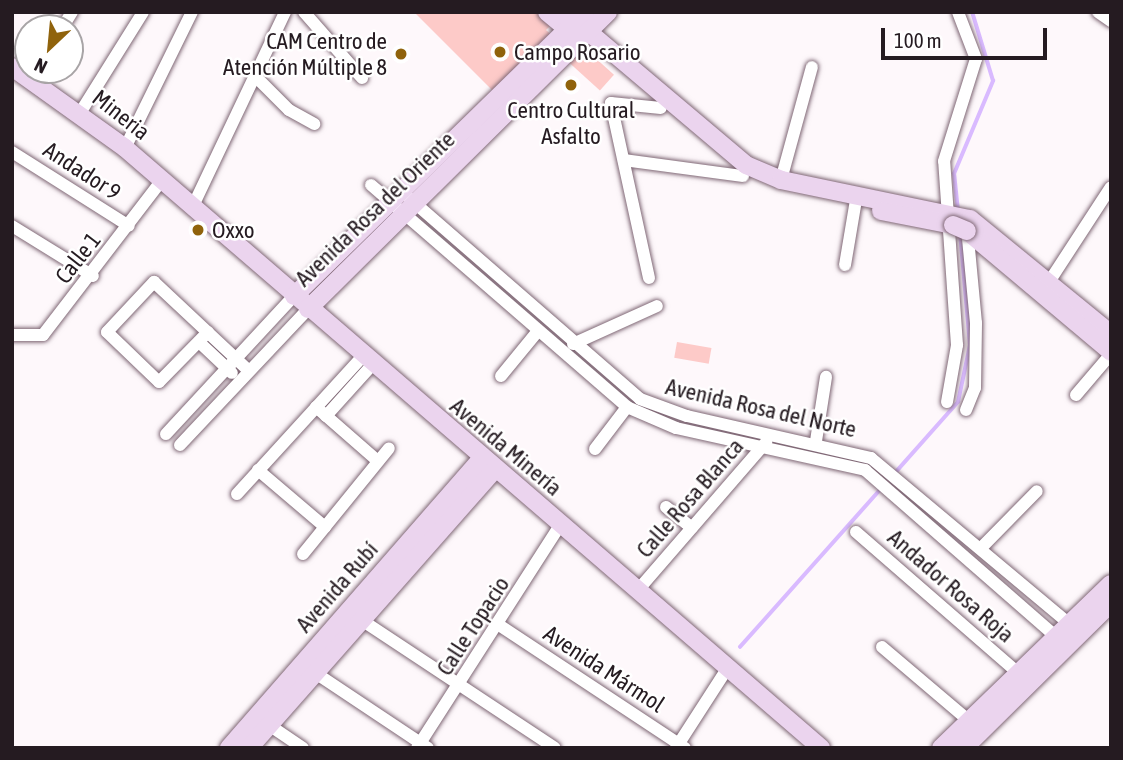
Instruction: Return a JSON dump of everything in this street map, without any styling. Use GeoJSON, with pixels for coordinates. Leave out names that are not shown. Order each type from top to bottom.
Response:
{"type":"FeatureCollection","features":[{"type":"Feature","properties":{"kind":"street"},"geometry":{"type":"LineString","coordinates":[[80,113],[143,12]]}},
{"type":"Feature","properties":{"kind":"street"},"geometry":{"type":"LineString","coordinates":[[125,148],[192,12]]}},
{"type":"Feature","properties":{"kind":"street"},"geometry":{"type":"LineString","coordinates":[[193,206],[285,12]]}},
{"type":"Feature","properties":{"kind":"street"},"geometry":{"type":"LineString","coordinates":[[304,12],[362,78]]}},
{"type":"Feature","properties":{"kind":"street"},"geometry":{"type":"LineString","coordinates":[[547,12],[577,24],[746,165],[781,180],[856,200],[958,221],[1049,282],[1111,334]]}},
{"type":"Feature","properties":{"kind":"street","name":"Avenida Rosa del Oriente"},"geometry":{"type":"LineString","coordinates":[[166,434],[294,296],[577,24],[608,12]]}},
{"type":"Feature","properties":{"kind":"street"},"geometry":{"type":"LineString","coordinates":[[958,12],[976,59],[946,147],[976,323],[975,387],[967,410]]}},
{"type":"Feature","properties":{"kind":"street"},"geometry":{"type":"LineString","coordinates":[[1098,12],[1111,21]]}},
{"type":"Feature","properties":{"kind":"street"},"geometry":{"type":"LineString","coordinates":[[577,24],[661,108],[743,176]]}},
{"type":"Feature","properties":{"kind":"street","name":"Avenida Rosa del Oriente"},"geometry":{"type":"LineString","coordinates":[[180,445],[308,309],[411,211],[577,24]]}},
{"type":"Feature","properties":{"kind":"street","name":"Mineria"},"geometry":{"type":"LineString","coordinates":[[12,66],[80,113],[162,180]]}},
{"type":"Feature","properties":{"kind":"street"},"geometry":{"type":"LineString","coordinates":[[781,180],[812,67]]}},
{"type":"Feature","properties":{"kind":"street"},"geometry":{"type":"LineString","coordinates":[[255,76],[289,110],[314,124]]}},
{"type":"Feature","properties":{"kind":"street"},"geometry":{"type":"LineString","coordinates":[[649,278],[611,103],[661,108]]}},
{"type":"Feature","properties":{"kind":"street","name":"Andador 9"},"geometry":{"type":"LineString","coordinates":[[12,152],[129,226]]}},
{"type":"Feature","properties":{"kind":"street"},"geometry":{"type":"LineString","coordinates":[[624,160],[743,176],[782,192],[856,200]]}},
{"type":"Feature","properties":{"kind":"street","name":"Avenida Minería"},"geometry":{"type":"LineString","coordinates":[[162,180],[308,309],[821,748]]}},
{"type":"Feature","properties":{"kind":"street","name":"Calle 1"},"geometry":{"type":"LineString","coordinates":[[12,335],[43,335],[93,276],[162,180]]}},
{"type":"Feature","properties":{"kind":"street","name":"Avenida Rosa del Norte"},"geometry":{"type":"LineString","coordinates":[[371,185],[397,199],[573,344],[657,407],[848,447],[982,547],[1066,634]]}},
{"type":"Feature","properties":{"kind":"street"},"geometry":{"type":"LineString","coordinates":[[1049,282],[1111,187]]}},
{"type":"Feature","properties":{"kind":"street"},"geometry":{"type":"LineString","coordinates":[[845,265],[856,200]]}},
{"type":"Feature","properties":{"kind":"street","name":"Avenida Rosa del Norte"},"geometry":{"type":"LineString","coordinates":[[411,211],[538,331],[627,407],[676,428],[843,460],[889,479],[1066,634]]}},
{"type":"Feature","properties":{"kind":"street"},"geometry":{"type":"LineString","coordinates":[[958,221],[1111,353],[1076,395]]}},
{"type":"Feature","properties":{"kind":"street"},"geometry":{"type":"LineString","coordinates":[[947,402],[957,345],[958,221]]}},
{"type":"Feature","properties":{"kind":"street"},"geometry":{"type":"LineString","coordinates":[[12,226],[93,276]]}},
{"type":"Feature","properties":{"kind":"street"},"geometry":{"type":"LineString","coordinates":[[204,337],[159,382],[107,332],[151,281],[204,337],[239,381]]}},
{"type":"Feature","properties":{"kind":"street"},"geometry":{"type":"LineString","coordinates":[[573,344],[657,306]]}},
{"type":"Feature","properties":{"kind":"street"},"geometry":{"type":"LineString","coordinates":[[501,376],[538,331]]}},
{"type":"Feature","properties":{"kind":"street"},"geometry":{"type":"LineString","coordinates":[[204,337],[236,357],[249,370]]}},
{"type":"Feature","properties":{"kind":"street"},"geometry":{"type":"LineString","coordinates":[[237,494],[258,470],[321,412],[368,360]]}},
{"type":"Feature","properties":{"kind":"street"},"geometry":{"type":"LineString","coordinates":[[816,441],[827,377]]}},
{"type":"Feature","properties":{"kind":"street"},"geometry":{"type":"LineString","coordinates":[[594,449],[627,407]]}},
{"type":"Feature","properties":{"kind":"street"},"geometry":{"type":"LineString","coordinates":[[321,412],[378,461]]}},
{"type":"Feature","properties":{"kind":"street","name":"Calle Rosa Blanca"},"geometry":{"type":"LineString","coordinates":[[638,590],[773,433]]}},
{"type":"Feature","properties":{"kind":"street"},"geometry":{"type":"LineString","coordinates":[[303,554],[389,448]]}},
{"type":"Feature","properties":{"kind":"street","name":"Avenida Rubí"},"geometry":{"type":"LineString","coordinates":[[229,748],[354,615],[488,464]]}},
{"type":"Feature","properties":{"kind":"street"},"geometry":{"type":"LineString","coordinates":[[258,470],[325,527]]}},
{"type":"Feature","properties":{"kind":"street"},"geometry":{"type":"LineString","coordinates":[[982,547],[1037,491]]}},
{"type":"Feature","properties":{"kind":"street"},"geometry":{"type":"LineString","coordinates":[[666,506],[692,528]]}},
{"type":"Feature","properties":{"kind":"street","name":"Calle Topacio"},"geometry":{"type":"LineString","coordinates":[[422,746],[561,525]]}},
{"type":"Feature","properties":{"kind":"street","name":"Andador Rosa Roja"},"geometry":{"type":"LineString","coordinates":[[856,531],[1017,672]]}},
{"type":"Feature","properties":{"kind":"street"},"geometry":{"type":"LineString","coordinates":[[964,748],[1111,584]]}},
{"type":"Feature","properties":{"kind":"street"},"geometry":{"type":"LineString","coordinates":[[941,748],[1017,672],[1111,603]]}},
{"type":"Feature","properties":{"kind":"street"},"geometry":{"type":"LineString","coordinates":[[354,615],[555,748]]}},
{"type":"Feature","properties":{"kind":"street","name":"Avenida Rubí"},"geometry":{"type":"LineString","coordinates":[[249,748],[314,672],[354,615]]}},
{"type":"Feature","properties":{"kind":"street","name":"Avenida Mármol"},"geometry":{"type":"LineString","coordinates":[[499,625],[680,746]]}},
{"type":"Feature","properties":{"kind":"street"},"geometry":{"type":"LineString","coordinates":[[881,647],[968,720]]}},
{"type":"Feature","properties":{"kind":"street"},"geometry":{"type":"LineString","coordinates":[[680,746],[727,669]]}},
{"type":"Feature","properties":{"kind":"street"},"geometry":{"type":"LineString","coordinates":[[314,672],[422,746]]}},
{"type":"Feature","properties":{"kind":"street"},"geometry":{"type":"LineString","coordinates":[[269,725],[303,748]]}},
{"type":"Feature","properties":{"kind":"shaded area","name":"Campo Rosario"},"geometry":{"type":"Polygon","coordinates":[[[414,12],[539,12],[553,23],[546,30],[555,38],[497,95],[414,12]]]}},
{"type":"Feature","properties":{"kind":"shaded area"},"geometry":{"type":"Polygon","coordinates":[[[582,46],[614,75],[600,90],[568,62],[582,46]]]}},
{"type":"Feature","properties":{"kind":"shaded area"},"geometry":{"type":"Polygon","coordinates":[[[677,342],[711,348],[709,364],[674,358],[677,342]]]}},
{"type":"Feature","properties":{"kind":"waterway"},"geometry":{"type":"LineString","coordinates":[[958,211],[954,174],[993,81],[972,12]]}},
{"type":"Feature","properties":{"kind":"waterway"},"geometry":{"type":"LineString","coordinates":[[895,473],[958,402],[970,345],[960,233]]}},
{"type":"Feature","properties":{"kind":"waterway"},"geometry":{"type":"LineString","coordinates":[[740,647],[881,489]]}},
{"type":"Feature","properties":{"kind":"place","name":"Campo Rosario"},"geometry":{"type":"Point","coordinates":[500,52]}},
{"type":"Feature","properties":{"kind":"place","name":"CAM Centro de Atención Múltiple 8"},"geometry":{"type":"Point","coordinates":[401,54]}},
{"type":"Feature","properties":{"kind":"place","name":"Centro Cultural Asfalto"},"geometry":{"type":"Point","coordinates":[571,85]}},
{"type":"Feature","properties":{"kind":"place","name":"Oxxo"},"geometry":{"type":"Point","coordinates":[198,230]}}]}
